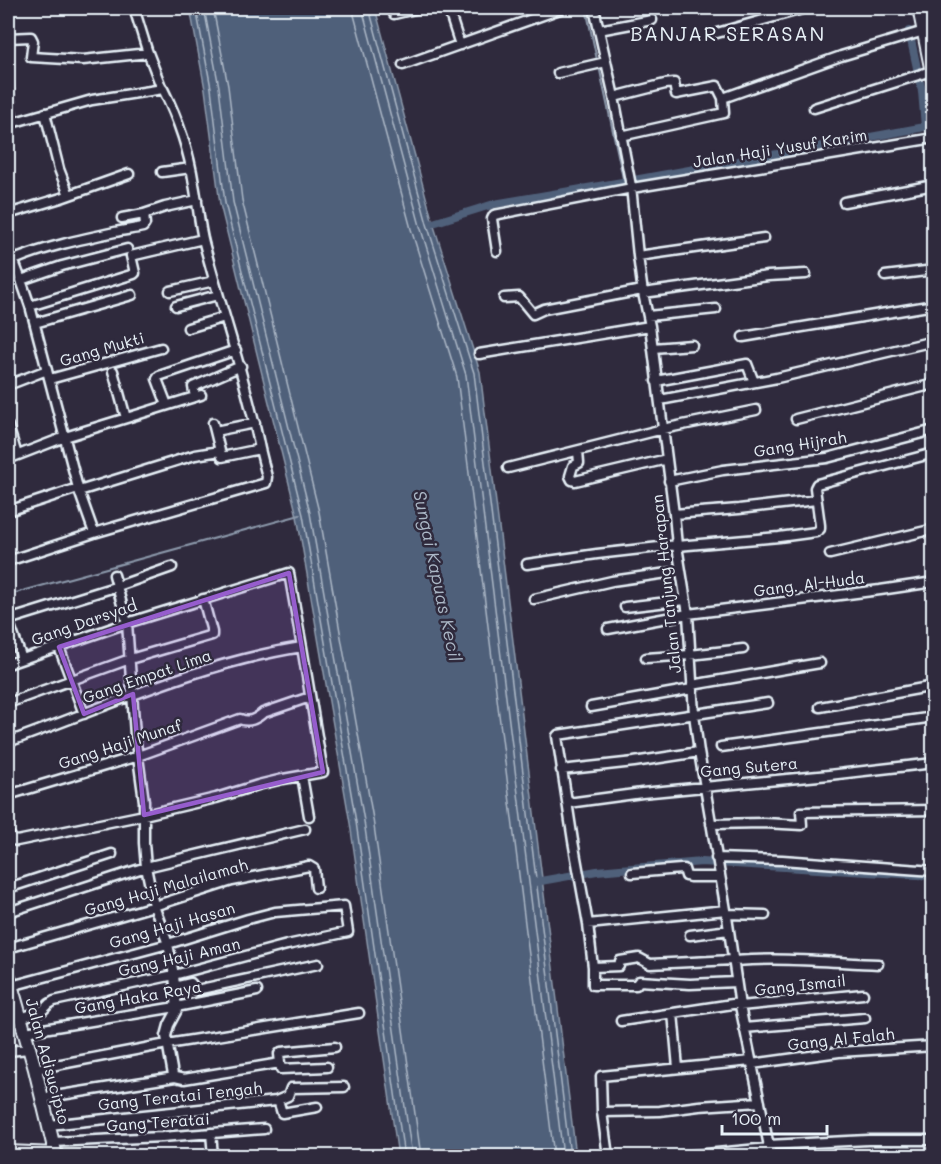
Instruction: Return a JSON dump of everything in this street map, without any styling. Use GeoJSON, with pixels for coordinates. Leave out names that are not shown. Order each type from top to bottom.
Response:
{"type":"FeatureCollection","features":[{"type":"Feature","properties":{"kind":"main road"},"geometry":{"type":"LineString","coordinates":[[919,8],[922,37],[931,75]]}},
{"type":"Feature","properties":{"kind":"main road","name":"Jalan Adisucipto"},"geometry":{"type":"LineString","coordinates":[[9,980],[11,1002],[21,1018],[55,1151]]}},
{"type":"Feature","properties":{"kind":"main road"},"geometry":{"type":"LineString","coordinates":[[8,1152],[55,1151]]}},
{"type":"Feature","properties":{"kind":"street"},"geometry":{"type":"LineString","coordinates":[[8,561],[94,533],[266,483],[267,477],[255,423],[203,239],[191,168],[176,117],[148,53],[134,8]]}},
{"type":"Feature","properties":{"kind":"street"},"geometry":{"type":"LineString","coordinates":[[393,14],[418,8]]}},
{"type":"Feature","properties":{"kind":"street"},"geometry":{"type":"LineString","coordinates":[[448,8],[460,45]]}},
{"type":"Feature","properties":{"kind":"street"},"geometry":{"type":"LineString","coordinates":[[403,65],[563,8]]}},
{"type":"Feature","properties":{"kind":"street","name":"Jalan Tanjung Harapan"},"geometry":{"type":"LineString","coordinates":[[594,8],[632,187],[638,256],[653,348],[677,546],[688,614],[694,714],[699,752],[744,1028],[769,1150]]}},
{"type":"Feature","properties":{"kind":"street"},"geometry":{"type":"LineString","coordinates":[[717,33],[806,8]]}},
{"type":"Feature","properties":{"kind":"street"},"geometry":{"type":"LineString","coordinates":[[599,30],[652,20]]}},
{"type":"Feature","properties":{"kind":"street"},"geometry":{"type":"LineString","coordinates":[[8,38],[30,37],[33,41],[31,57],[83,60],[148,53]]}},
{"type":"Feature","properties":{"kind":"street"},"geometry":{"type":"LineString","coordinates":[[723,98],[841,56],[922,37]]}},
{"type":"Feature","properties":{"kind":"street"},"geometry":{"type":"LineString","coordinates":[[558,74],[606,62]]}},
{"type":"Feature","properties":{"kind":"street"},"geometry":{"type":"LineString","coordinates":[[814,108],[916,75],[931,75]]}},
{"type":"Feature","properties":{"kind":"street"},"geometry":{"type":"LineString","coordinates":[[8,83],[11,114]]}},
{"type":"Feature","properties":{"kind":"street"},"geometry":{"type":"LineString","coordinates":[[614,97],[674,83],[676,94],[717,86],[723,98],[724,113],[621,136]]}},
{"type":"Feature","properties":{"kind":"street"},"geometry":{"type":"LineString","coordinates":[[8,124],[100,99],[162,89]]}},
{"type":"Feature","properties":{"kind":"street"},"geometry":{"type":"LineString","coordinates":[[45,113],[59,169],[69,195]]}},
{"type":"Feature","properties":{"kind":"street","name":"Jalan Haji Yusuf Karim"},"geometry":{"type":"LineString","coordinates":[[497,251],[492,219],[494,215],[632,187],[933,138]]}},
{"type":"Feature","properties":{"kind":"street"},"geometry":{"type":"LineString","coordinates":[[162,172],[191,168]]}},
{"type":"Feature","properties":{"kind":"street"},"geometry":{"type":"LineString","coordinates":[[8,214],[129,174]]}},
{"type":"Feature","properties":{"kind":"street"},"geometry":{"type":"LineString","coordinates":[[844,202],[933,185]]}},
{"type":"Feature","properties":{"kind":"street"},"geometry":{"type":"LineString","coordinates":[[122,218],[166,210],[197,200]]}},
{"type":"Feature","properties":{"kind":"street"},"geometry":{"type":"LineString","coordinates":[[14,260],[36,252],[143,227],[144,214]]}},
{"type":"Feature","properties":{"kind":"street"},"geometry":{"type":"LineString","coordinates":[[638,256],[764,238]]}},
{"type":"Feature","properties":{"kind":"street"},"geometry":{"type":"LineString","coordinates":[[30,306],[134,274],[131,256],[203,239]]}},
{"type":"Feature","properties":{"kind":"street"},"geometry":{"type":"LineString","coordinates":[[8,246],[30,306],[79,490],[94,533]]}},
{"type":"Feature","properties":{"kind":"street"},"geometry":{"type":"LineString","coordinates":[[21,280],[127,249]]}},
{"type":"Feature","properties":{"kind":"street"},"geometry":{"type":"LineString","coordinates":[[885,276],[933,270]]}},
{"type":"Feature","properties":{"kind":"street"},"geometry":{"type":"LineString","coordinates":[[504,298],[519,297],[533,314],[544,309],[643,291],[806,273]]}},
{"type":"Feature","properties":{"kind":"street"},"geometry":{"type":"LineString","coordinates":[[170,291],[214,280]]}},
{"type":"Feature","properties":{"kind":"street"},"geometry":{"type":"LineString","coordinates":[[34,323],[132,295]]}},
{"type":"Feature","properties":{"kind":"street"},"geometry":{"type":"LineString","coordinates":[[176,306],[218,295]]}},
{"type":"Feature","properties":{"kind":"street"},"geometry":{"type":"LineString","coordinates":[[742,337],[933,305]]}},
{"type":"Feature","properties":{"kind":"street"},"geometry":{"type":"LineString","coordinates":[[478,354],[716,309]]}},
{"type":"Feature","properties":{"kind":"street"},"geometry":{"type":"LineString","coordinates":[[188,328],[225,317]]}},
{"type":"Feature","properties":{"kind":"street"},"geometry":{"type":"LineString","coordinates":[[660,400],[853,361],[933,341]]}},
{"type":"Feature","properties":{"kind":"street"},"geometry":{"type":"LineString","coordinates":[[653,348],[692,345]]}},
{"type":"Feature","properties":{"kind":"street","name":"Gang Mukti"},"geometry":{"type":"LineString","coordinates":[[8,385],[161,348]]}},
{"type":"Feature","properties":{"kind":"street"},"geometry":{"type":"LineString","coordinates":[[167,405],[157,379],[159,376],[236,350]]}},
{"type":"Feature","properties":{"kind":"street"},"geometry":{"type":"LineString","coordinates":[[656,381],[747,364],[754,382]]}},
{"type":"Feature","properties":{"kind":"street"},"geometry":{"type":"LineString","coordinates":[[8,459],[65,437],[198,396],[193,387],[240,366]]}},
{"type":"Feature","properties":{"kind":"street"},"geometry":{"type":"LineString","coordinates":[[113,371],[126,418]]}},
{"type":"Feature","properties":{"kind":"street"},"geometry":{"type":"LineString","coordinates":[[796,419],[933,384]]}},
{"type":"Feature","properties":{"kind":"street"},"geometry":{"type":"LineString","coordinates":[[508,468],[663,429],[756,410]]}},
{"type":"Feature","properties":{"kind":"street"},"geometry":{"type":"LineString","coordinates":[[255,423],[214,427],[222,456],[260,449]]}},
{"type":"Feature","properties":{"kind":"street"},"geometry":{"type":"LineString","coordinates":[[8,426],[17,455]]}},
{"type":"Feature","properties":{"kind":"street","name":"Gang Hijrah"},"geometry":{"type":"LineString","coordinates":[[669,481],[723,470],[827,458],[933,430]]}},
{"type":"Feature","properties":{"kind":"street"},"geometry":{"type":"LineString","coordinates":[[578,450],[579,463],[573,466],[570,476],[574,481],[667,459]]}},
{"type":"Feature","properties":{"kind":"street"},"geometry":{"type":"LineString","coordinates":[[8,512],[195,455],[220,451]]}},
{"type":"Feature","properties":{"kind":"street"},"geometry":{"type":"LineString","coordinates":[[527,564],[597,554],[816,532],[820,529],[815,488],[817,484],[933,453]]}},
{"type":"Feature","properties":{"kind":"street"},"geometry":{"type":"LineString","coordinates":[[674,514],[816,500]]}},
{"type":"Feature","properties":{"kind":"street"},"geometry":{"type":"LineString","coordinates":[[830,554],[933,529]]}},
{"type":"Feature","properties":{"kind":"street"},"geometry":{"type":"LineString","coordinates":[[22,659],[8,620],[172,567]]}},
{"type":"Feature","properties":{"kind":"street"},"geometry":{"type":"LineString","coordinates":[[534,598],[612,581],[681,571]]}},
{"type":"Feature","properties":{"kind":"street","name":"Gang Darsyad"},"geometry":{"type":"LineString","coordinates":[[8,664],[127,622],[289,573],[300,647]]}},
{"type":"Feature","properties":{"kind":"street"},"geometry":{"type":"LineString","coordinates":[[114,575],[127,622],[144,801],[144,843],[147,867],[154,906],[168,944],[174,975],[177,1012],[167,1030],[165,1044],[173,1075],[176,1077]]}},
{"type":"Feature","properties":{"kind":"street","name":"Gang. Al-Huda"},"geometry":{"type":"LineString","coordinates":[[608,628],[688,614],[933,582]]}},
{"type":"Feature","properties":{"kind":"street"},"geometry":{"type":"LineString","coordinates":[[8,703],[130,659],[212,635],[203,599]]}},
{"type":"Feature","properties":{"kind":"street"},"geometry":{"type":"LineString","coordinates":[[625,607],[685,600]]}},
{"type":"Feature","properties":{"kind":"street"},"geometry":{"type":"LineString","coordinates":[[59,647],[84,714]]}},
{"type":"Feature","properties":{"kind":"street"},"geometry":{"type":"LineString","coordinates":[[8,833],[13,840],[17,841],[144,815],[216,798],[258,785],[323,772],[300,647]]}},
{"type":"Feature","properties":{"kind":"street","name":"Gang Empat Lima"},"geometry":{"type":"LineString","coordinates":[[8,742],[133,694],[219,666],[300,647]]}},
{"type":"Feature","properties":{"kind":"street"},"geometry":{"type":"LineString","coordinates":[[646,658],[743,649]]}},
{"type":"Feature","properties":{"kind":"street"},"geometry":{"type":"LineString","coordinates":[[591,707],[820,663]]}},
{"type":"Feature","properties":{"kind":"street"},"geometry":{"type":"LineString","coordinates":[[820,707],[933,686]]}},
{"type":"Feature","properties":{"kind":"street","name":"Gang Haji Munaf"},"geometry":{"type":"LineString","coordinates":[[8,795],[138,756],[240,719],[248,722],[263,713],[310,696]]}},
{"type":"Feature","properties":{"kind":"street"},"geometry":{"type":"LineString","coordinates":[[736,982],[690,984],[639,981],[636,985],[593,985],[588,924],[557,735],[768,703]]}},
{"type":"Feature","properties":{"kind":"street"},"geometry":{"type":"LineString","coordinates":[[721,747],[933,717]]}},
{"type":"Feature","properties":{"kind":"street"},"geometry":{"type":"LineString","coordinates":[[561,770],[699,752]]}},
{"type":"Feature","properties":{"kind":"street","name":"Gang Sutera"},"geometry":{"type":"LineString","coordinates":[[568,803],[705,786],[933,763]]}},
{"type":"Feature","properties":{"kind":"street"},"geometry":{"type":"LineString","coordinates":[[302,776],[309,816]]}},
{"type":"Feature","properties":{"kind":"street"},"geometry":{"type":"LineString","coordinates":[[711,824],[802,825],[801,813],[933,810]]}},
{"type":"Feature","properties":{"kind":"street"},"geometry":{"type":"LineString","coordinates":[[8,912],[147,867],[305,829]]}},
{"type":"Feature","properties":{"kind":"street"},"geometry":{"type":"LineString","coordinates":[[8,888],[112,854]]}},
{"type":"Feature","properties":{"kind":"street"},"geometry":{"type":"LineString","coordinates":[[716,859],[782,860],[933,871]]}},
{"type":"Feature","properties":{"kind":"street","name":"Gang Haji Malailamah"},"geometry":{"type":"LineString","coordinates":[[8,948],[232,881],[307,866],[314,869],[316,888]]}},
{"type":"Feature","properties":{"kind":"street"},"geometry":{"type":"LineString","coordinates":[[632,873],[684,869],[686,876],[690,877],[720,877]]}},
{"type":"Feature","properties":{"kind":"street","name":"Gang Haji Aman"},"geometry":{"type":"LineString","coordinates":[[21,1018],[44,1010],[54,1001],[174,975],[288,945],[348,933],[344,906]]}},
{"type":"Feature","properties":{"kind":"street","name":"Gang Haji Hasan"},"geometry":{"type":"LineString","coordinates":[[9,980],[168,944],[275,912],[344,906]]}},
{"type":"Feature","properties":{"kind":"street"},"geometry":{"type":"LineString","coordinates":[[588,924],[726,912],[765,915]]}},
{"type":"Feature","properties":{"kind":"street"},"geometry":{"type":"LineString","coordinates":[[690,935],[729,930]]}},
{"type":"Feature","properties":{"kind":"street"},"geometry":{"type":"LineString","coordinates":[[593,967],[619,966],[620,961],[639,958],[650,964],[761,959],[878,964]]}},
{"type":"Feature","properties":{"kind":"street"},"geometry":{"type":"LineString","coordinates":[[174,987],[191,983],[196,990],[318,964]]}},
{"type":"Feature","properties":{"kind":"street","name":"Gang Haka Raya"},"geometry":{"type":"LineString","coordinates":[[25,1032],[257,991]]}},
{"type":"Feature","properties":{"kind":"street","name":"Gang Ismail"},"geometry":{"type":"LineString","coordinates":[[621,1021],[740,1004],[863,994]]}},
{"type":"Feature","properties":{"kind":"street"},"geometry":{"type":"LineString","coordinates":[[35,1069],[165,1044],[359,1013]]}},
{"type":"Feature","properties":{"kind":"street"},"geometry":{"type":"LineString","coordinates":[[673,1013],[678,1068]]}},
{"type":"Feature","properties":{"kind":"street"},"geometry":{"type":"LineString","coordinates":[[744,1028],[865,1018]]}},
{"type":"Feature","properties":{"kind":"street","name":"Gang Al Falah"},"geometry":{"type":"LineString","coordinates":[[602,1112],[601,1076],[752,1063],[839,1052],[933,1046]]}},
{"type":"Feature","properties":{"kind":"street"},"geometry":{"type":"LineString","coordinates":[[327,1068],[281,1069],[279,1054],[335,1047]]}},
{"type":"Feature","properties":{"kind":"street"},"geometry":{"type":"LineString","coordinates":[[8,1051],[29,1049]]}},
{"type":"Feature","properties":{"kind":"street"},"geometry":{"type":"LineString","coordinates":[[42,1098],[176,1077],[184,1079],[280,1063]]}},
{"type":"Feature","properties":{"kind":"street","name":"Gang Teratai Tengah"},"geometry":{"type":"LineString","coordinates":[[49,1125],[278,1100],[288,1096],[291,1088],[344,1087]]}},
{"type":"Feature","properties":{"kind":"street"},"geometry":{"type":"LineString","coordinates":[[278,1100],[282,1113],[317,1107]]}},
{"type":"Feature","properties":{"kind":"street"},"geometry":{"type":"LineString","coordinates":[[608,1156],[602,1112],[660,1111],[760,1102]]}},
{"type":"Feature","properties":{"kind":"street","name":"Gang Teratai"},"geometry":{"type":"LineString","coordinates":[[55,1151],[162,1137],[264,1129]]}},
{"type":"Feature","properties":{"kind":"street"},"geometry":{"type":"LineString","coordinates":[[211,1133],[213,1156]]}},
{"type":"Feature","properties":{"kind":"street"},"geometry":{"type":"LineString","coordinates":[[685,1156],[868,1140],[933,1140]]}},
{"type":"Feature","properties":{"kind":"highlighted area"},"geometry":{"type":"Polygon","coordinates":[[[289,573],[323,772],[144,815],[133,694],[84,714],[59,647],[289,573]]]}},
{"type":"Feature","properties":{"kind":"water","name":"Sungai Kapuas Kecil"},"geometry":{"type":"Polygon","coordinates":[[[190,8],[375,8],[433,223],[480,372],[576,1156],[398,1156],[350,823],[297,516],[220,204],[205,89],[190,8]]]}},
{"type":"Feature","properties":{"kind":"waterway"},"geometry":{"type":"LineString","coordinates":[[586,8],[597,60]]}},
{"type":"Feature","properties":{"kind":"waterway"},"geometry":{"type":"LineString","coordinates":[[433,223],[494,204],[925,127],[922,91],[909,31]]}},
{"type":"Feature","properties":{"kind":"waterway"},"geometry":{"type":"LineString","coordinates":[[599,66],[624,183]]}},
{"type":"Feature","properties":{"kind":"waterway"},"geometry":{"type":"LineString","coordinates":[[8,595],[300,515]]}},
{"type":"Feature","properties":{"kind":"waterway"},"geometry":{"type":"LineString","coordinates":[[701,792],[714,871]]}},
{"type":"Feature","properties":{"kind":"waterway"},"geometry":{"type":"LineString","coordinates":[[535,882],[597,871],[702,862],[934,876]]}},
{"type":"Feature","properties":{"kind":"waterway"},"geometry":{"type":"LineString","coordinates":[[716,883],[719,905]]}},
{"type":"Feature","properties":{"kind":"waterway"},"geometry":{"type":"LineString","coordinates":[[721,916],[723,925]]}},
{"type":"Feature","properties":{"kind":"waterway"},"geometry":{"type":"LineString","coordinates":[[725,936],[728,954]]}},
{"type":"Feature","properties":{"kind":"waterway"},"geometry":{"type":"LineString","coordinates":[[730,966],[731,976]]}},
{"type":"Feature","properties":{"kind":"district","name":"BANJAR SERASAN"},"geometry":{"type":"Point","coordinates":[728,34]}}]}
